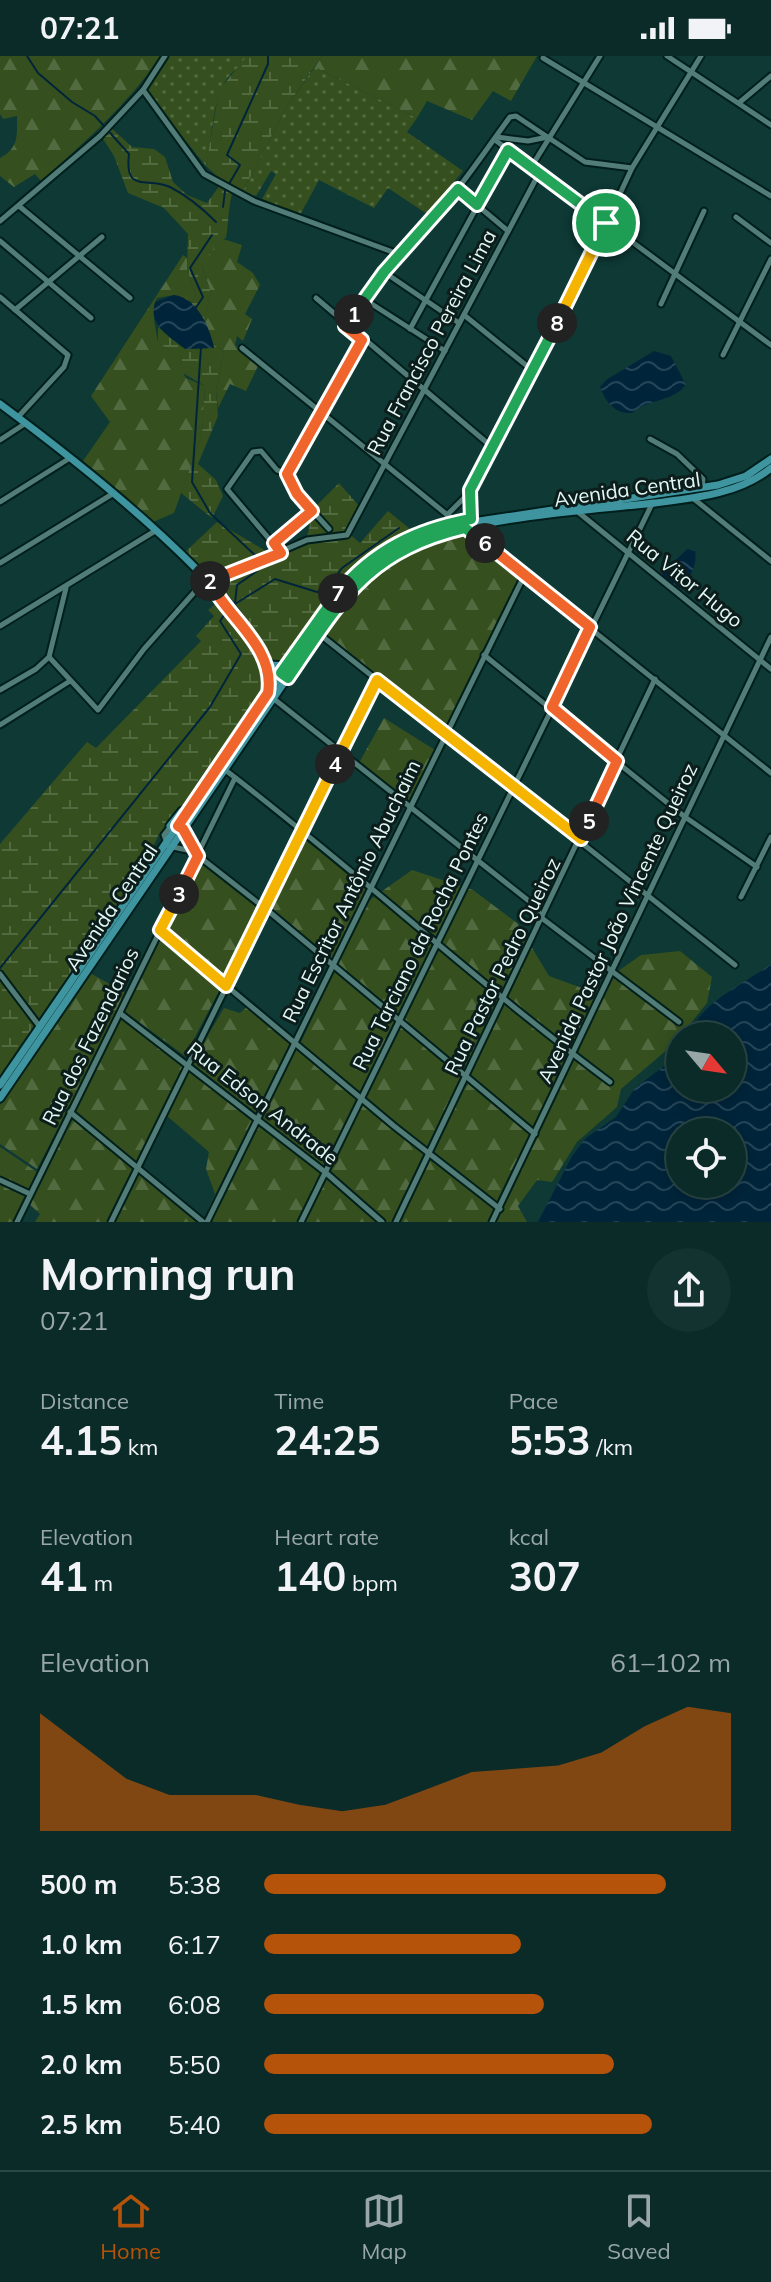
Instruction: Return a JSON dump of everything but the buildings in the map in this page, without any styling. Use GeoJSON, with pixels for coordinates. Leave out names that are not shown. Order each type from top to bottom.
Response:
{"type":"FeatureCollection","features":[{"type":"Feature","properties":{"kind":"main road"},"geometry":{"type":"LineString","coordinates":[[0,404],[114,493],[207,580],[236,614],[267,662],[271,696]]}},
{"type":"Feature","properties":{"kind":"main road","name":"Avenida Central"},"geometry":{"type":"LineString","coordinates":[[179,829],[189,821],[335,598],[366,565],[403,539],[471,519],[702,487],[746,476],[771,459]]}},
{"type":"Feature","properties":{"kind":"main road","name":"Avenida Central"},"geometry":{"type":"LineString","coordinates":[[285,672],[362,577],[380,562],[428,537],[465,528],[692,497],[731,489],[771,468]]}},
{"type":"Feature","properties":{"kind":"main road"},"geometry":{"type":"LineString","coordinates":[[267,662],[285,672]]}},
{"type":"Feature","properties":{"kind":"main road","name":"Avenida Central"},"geometry":{"type":"LineString","coordinates":[[0,1098],[179,829],[196,798],[271,696]]}},
{"type":"Feature","properties":{"kind":"main road"},"geometry":{"type":"LineString","coordinates":[[154,865],[169,843]]}},
{"type":"Feature","properties":{"kind":"main road","name":"Avenida Central"},"geometry":{"type":"LineString","coordinates":[[0,1085],[154,865]]}},
{"type":"Feature","properties":{"kind":"street"},"geometry":{"type":"LineString","coordinates":[[1,219],[103,134],[143,90],[165,56]]}},
{"type":"Feature","properties":{"kind":"street"},"geometry":{"type":"LineString","coordinates":[[530,169],[600,56]]}},
{"type":"Feature","properties":{"kind":"street"},"geometry":{"type":"LineString","coordinates":[[667,56],[771,125]]}},
{"type":"Feature","properties":{"kind":"street"},"geometry":{"type":"LineString","coordinates":[[447,515],[469,494],[632,168],[701,56]]}},
{"type":"Feature","properties":{"kind":"street"},"geometry":{"type":"LineString","coordinates":[[543,58],[771,196]]}},
{"type":"Feature","properties":{"kind":"street"},"geometry":{"type":"LineString","coordinates":[[740,102],[771,76]]}},
{"type":"Feature","properties":{"kind":"street"},"geometry":{"type":"LineString","coordinates":[[143,90],[204,174],[254,201],[402,256]]}},
{"type":"Feature","properties":{"kind":"street"},"geometry":{"type":"LineString","coordinates":[[345,326],[384,272],[402,256],[458,189],[510,117],[516,116],[589,164],[632,168]]}},
{"type":"Feature","properties":{"kind":"street"},"geometry":{"type":"LineString","coordinates":[[496,139],[528,141],[549,137]]}},
{"type":"Feature","properties":{"kind":"street"},"geometry":{"type":"LineString","coordinates":[[496,139],[538,175],[771,345]]}},
{"type":"Feature","properties":{"kind":"street"},"geometry":{"type":"LineString","coordinates":[[410,329],[508,150]]}},
{"type":"Feature","properties":{"kind":"street","name":"Rua Francisco Pereira Lima"},"geometry":{"type":"LineString","coordinates":[[281,553],[307,540],[344,537],[353,525],[538,175]]}},
{"type":"Feature","properties":{"kind":"street"},"geometry":{"type":"LineString","coordinates":[[458,189],[508,231]]}},
{"type":"Feature","properties":{"kind":"street"},"geometry":{"type":"LineString","coordinates":[[19,206],[130,298]]}},
{"type":"Feature","properties":{"kind":"street"},"geometry":{"type":"LineString","coordinates":[[661,304],[704,211]]}},
{"type":"Feature","properties":{"kind":"street"},"geometry":{"type":"LineString","coordinates":[[736,217],[771,243]]}},
{"type":"Feature","properties":{"kind":"street"},"geometry":{"type":"LineString","coordinates":[[15,310],[102,237]]}},
{"type":"Feature","properties":{"kind":"street"},"geometry":{"type":"LineString","coordinates":[[0,241],[91,318]]}},
{"type":"Feature","properties":{"kind":"street"},"geometry":{"type":"LineString","coordinates":[[723,355],[771,259]]}},
{"type":"Feature","properties":{"kind":"street"},"geometry":{"type":"LineString","coordinates":[[384,272],[459,323]]}},
{"type":"Feature","properties":{"kind":"street"},"geometry":{"type":"LineString","coordinates":[[0,297],[68,355],[64,367],[18,417]]}},
{"type":"Feature","properties":{"kind":"street"},"geometry":{"type":"LineString","coordinates":[[316,298],[345,326],[492,447]]}},
{"type":"Feature","properties":{"kind":"street"},"geometry":{"type":"LineString","coordinates":[[364,299],[445,351]]}},
{"type":"Feature","properties":{"kind":"street"},"geometry":{"type":"LineString","coordinates":[[464,315],[532,370]]}},
{"type":"Feature","properties":{"kind":"street"},"geometry":{"type":"LineString","coordinates":[[287,474],[362,340]]}},
{"type":"Feature","properties":{"kind":"street"},"geometry":{"type":"LineString","coordinates":[[242,348],[456,522]]}},
{"type":"Feature","properties":{"kind":"street"},"geometry":{"type":"LineString","coordinates":[[0,440],[26,423]]}},
{"type":"Feature","properties":{"kind":"street"},"geometry":{"type":"LineString","coordinates":[[650,439],[700,474],[702,487]]}},
{"type":"Feature","properties":{"kind":"street"},"geometry":{"type":"LineString","coordinates":[[49,657],[98,710],[144,649],[207,580],[281,553],[227,489],[257,450],[287,474],[297,494],[329,529]]}},
{"type":"Feature","properties":{"kind":"street"},"geometry":{"type":"LineString","coordinates":[[0,502],[70,458]]}},
{"type":"Feature","properties":{"kind":"street"},"geometry":{"type":"LineString","coordinates":[[0,563],[114,493]]}},
{"type":"Feature","properties":{"kind":"street"},"geometry":{"type":"LineString","coordinates":[[469,494],[471,519]]}},
{"type":"Feature","properties":{"kind":"street"},"geometry":{"type":"LineString","coordinates":[[692,497],[771,561]]}},
{"type":"Feature","properties":{"kind":"street","name":"Rua Tarciano da Rocha Pontes"},"geometry":{"type":"LineString","coordinates":[[301,1222],[653,503]]}},
{"type":"Feature","properties":{"kind":"street"},"geometry":{"type":"LineString","coordinates":[[274,543],[312,511]]}},
{"type":"Feature","properties":{"kind":"street","name":"Rua Vitor Hugo"},"geometry":{"type":"LineString","coordinates":[[578,512],[771,669]]}},
{"type":"Feature","properties":{"kind":"street"},"geometry":{"type":"LineString","coordinates":[[465,528],[771,773]]}},
{"type":"Feature","properties":{"kind":"street"},"geometry":{"type":"LineString","coordinates":[[0,626],[155,531]]}},
{"type":"Feature","properties":{"kind":"street","name":"Rua Escritor Antônio Abuchaim"},"geometry":{"type":"LineString","coordinates":[[205,1222],[525,574]]}},
{"type":"Feature","properties":{"kind":"street"},"geometry":{"type":"LineString","coordinates":[[0,690],[36,669],[49,657],[67,587]]}},
{"type":"Feature","properties":{"kind":"street"},"geometry":{"type":"LineString","coordinates":[[318,633],[581,839],[735,965]]}},
{"type":"Feature","properties":{"kind":"street","name":"Avenida Pastor João Vincente Queiroz"},"geometry":{"type":"LineString","coordinates":[[492,1222],[771,637]]}},
{"type":"Feature","properties":{"kind":"street"},"geometry":{"type":"LineString","coordinates":[[484,655],[685,817],[757,867]]}},
{"type":"Feature","properties":{"kind":"street","name":"Rua Pastor Pedro Queiroz"},"geometry":{"type":"LineString","coordinates":[[396,1222],[655,679]]}},
{"type":"Feature","properties":{"kind":"street"},"geometry":{"type":"LineString","coordinates":[[111,1222],[377,680]]}},
{"type":"Feature","properties":{"kind":"street"},"geometry":{"type":"LineString","coordinates":[[0,725],[70,681]]}},
{"type":"Feature","properties":{"kind":"street"},"geometry":{"type":"LineString","coordinates":[[271,696],[476,862],[534,905],[543,919],[679,1022]]}},
{"type":"Feature","properties":{"kind":"street"},"geometry":{"type":"LineString","coordinates":[[224,769],[371,887],[435,945],[610,1082]]}},
{"type":"Feature","properties":{"kind":"street","name":"Rua dos Fazendarios"},"geometry":{"type":"LineString","coordinates":[[17,1222],[235,778]]}},
{"type":"Feature","properties":{"kind":"street"},"geometry":{"type":"LineString","coordinates":[[198,856],[179,829],[169,843],[198,856],[266,909],[535,1135]]}},
{"type":"Feature","properties":{"kind":"street"},"geometry":{"type":"LineString","coordinates":[[741,897],[771,837]]}},
{"type":"Feature","properties":{"kind":"street"},"geometry":{"type":"LineString","coordinates":[[160,930],[294,1044],[500,1209]]}},
{"type":"Feature","properties":{"kind":"street"},"geometry":{"type":"LineString","coordinates":[[0,974],[40,1027]]}},
{"type":"Feature","properties":{"kind":"street","name":"Rua Edson Andrade"},"geometry":{"type":"LineString","coordinates":[[121,1014],[325,1172],[382,1222]]}},
{"type":"Feature","properties":{"kind":"street"},"geometry":{"type":"LineString","coordinates":[[70,1112],[205,1222]]}},
{"type":"Feature","properties":{"kind":"street"},"geometry":{"type":"LineString","coordinates":[[0,1180],[30,1194]]}},
{"type":"Feature","properties":{"kind":"green space"},"geometry":{"type":"Polygon","coordinates":[[[0,56],[161,56],[120,107],[41,181],[35,174],[14,187],[0,176],[0,158],[14,146],[17,116],[3,119],[0,114],[0,56]]]}},
{"type":"Feature","properties":{"kind":"green space"},"geometry":{"type":"Polygon","coordinates":[[[161,56],[247,56],[221,90],[206,166],[141,85],[161,56]]]}},
{"type":"Feature","properties":{"kind":"green space"},"geometry":{"type":"Polygon","coordinates":[[[247,56],[322,56],[287,106],[243,191],[234,187],[226,238],[212,243],[214,251],[201,263],[211,293],[204,320],[191,302],[196,296],[187,269],[188,234],[164,208],[128,193],[114,156],[98,131],[106,123],[132,147],[154,149],[165,157],[173,182],[187,195],[207,203],[220,185],[220,179],[206,166],[219,90],[247,56]]]}},
{"type":"Feature","properties":{"kind":"green space"},"geometry":{"type":"Polygon","coordinates":[[[322,56],[537,56],[511,101],[493,91],[472,120],[427,101],[417,118],[315,67],[322,56]]]}},
{"type":"Feature","properties":{"kind":"green space"},"geometry":{"type":"Polygon","coordinates":[[[315,67],[417,118],[407,132],[463,171],[427,214],[388,188],[374,208],[319,180],[300,215],[262,199],[276,174],[271,171],[256,196],[243,191],[287,106],[315,67]]]}},
{"type":"Feature","properties":{"kind":"green space"},"geometry":{"type":"Polygon","coordinates":[[[220,238],[242,245],[237,262],[253,273],[260,285],[245,314],[252,319],[243,341],[237,336],[235,345],[258,366],[246,391],[230,384],[218,408],[216,390],[224,351],[214,345],[204,320],[211,293],[201,263],[212,243],[220,238]]]}},
{"type":"Feature","properties":{"kind":"green space"},"geometry":{"type":"Polygon","coordinates":[[[183,255],[187,258],[187,269],[196,296],[191,302],[174,295],[157,298],[154,320],[158,342],[171,352],[186,378],[205,386],[202,434],[174,513],[153,522],[83,461],[110,422],[91,396],[183,255]]]}},
{"type":"Feature","properties":{"kind":"green space"},"geometry":{"type":"Polygon","coordinates":[[[158,327],[185,349],[213,348],[214,345],[224,351],[216,390],[218,416],[198,464],[216,480],[223,496],[212,518],[181,493],[202,434],[205,386],[176,369],[171,352],[158,342],[158,327]]]}},
{"type":"Feature","properties":{"kind":"green space"},"geometry":{"type":"Polygon","coordinates":[[[339,483],[359,506],[346,531],[360,543],[388,511],[410,529],[351,568],[315,614],[193,796],[159,834],[145,865],[0,1076],[0,844],[87,742],[96,748],[201,641],[196,636],[214,616],[208,610],[225,596],[184,553],[217,522],[276,557],[307,536],[314,508],[339,483]]]}},
{"type":"Feature","properties":{"kind":"green space"},"geometry":{"type":"Polygon","coordinates":[[[466,531],[522,575],[446,731],[325,633],[352,592],[395,556],[423,541],[466,531]]]}},
{"type":"Feature","properties":{"kind":"green space"},"geometry":{"type":"Polygon","coordinates":[[[384,718],[435,750],[408,801],[359,763],[384,718]]]}},
{"type":"Feature","properties":{"kind":"green space"},"geometry":{"type":"Polygon","coordinates":[[[302,838],[369,888],[364,904],[412,870],[473,890],[517,923],[549,976],[590,991],[641,955],[680,951],[712,977],[707,1003],[692,1022],[666,1022],[666,1051],[621,1089],[617,1107],[577,1142],[552,1182],[537,1180],[518,1206],[527,1222],[214,1222],[205,1217],[215,1194],[206,1169],[209,1152],[166,1115],[140,1169],[207,1222],[35,1222],[40,1214],[27,1202],[121,1018],[184,1063],[172,1096],[224,1008],[240,1013],[250,1003],[300,1044],[323,995],[330,961],[269,908],[302,838]]]}},
{"type":"Feature","properties":{"kind":"green space"},"geometry":{"type":"Polygon","coordinates":[[[198,862],[262,909],[185,1056],[120,1008],[37,1169],[0,1144],[0,1105],[90,973],[131,996],[198,862]]]}},
{"type":"Feature","properties":{"kind":"green space"},"geometry":{"type":"Polygon","coordinates":[[[0,1147],[37,1172],[13,1222],[0,1222],[0,1147]]]}},
{"type":"Feature","properties":{"kind":"water"},"geometry":{"type":"Polygon","coordinates":[[[174,295],[196,308],[206,323],[214,348],[185,349],[157,324],[155,302],[174,295]]]}},
{"type":"Feature","properties":{"kind":"water"},"geometry":{"type":"Polygon","coordinates":[[[654,351],[671,356],[686,385],[674,395],[632,413],[616,409],[600,387],[606,380],[654,351]]]}},
{"type":"Feature","properties":{"kind":"water"},"geometry":{"type":"Polygon","coordinates":[[[687,549],[695,551],[694,567],[679,589],[660,576],[687,549]]]}},
{"type":"Feature","properties":{"kind":"water"},"geometry":{"type":"Polygon","coordinates":[[[771,964],[771,1222],[538,1222],[572,1156],[586,1138],[616,1117],[635,1088],[666,1065],[666,1102],[746,1102],[746,1022],[696,1022],[724,995],[771,964]]]}},
{"type":"Feature","properties":{"kind":"waterway"},"geometry":{"type":"LineString","coordinates":[[27,56],[38,73],[72,102],[95,116],[129,154],[128,167],[134,180],[170,187],[216,222]]}},
{"type":"Feature","properties":{"kind":"waterway"},"geometry":{"type":"LineString","coordinates":[[223,207],[225,191],[240,165],[227,155],[268,64],[268,56]]}},
{"type":"Feature","properties":{"kind":"waterway"},"geometry":{"type":"LineString","coordinates":[[195,309],[203,297],[190,268],[212,235]]}},
{"type":"Feature","properties":{"kind":"waterway"},"geometry":{"type":"LineString","coordinates":[[201,347],[192,482],[210,513],[257,557]]}},
{"type":"Feature","properties":{"kind":"waterway"},"geometry":{"type":"LineString","coordinates":[[235,604],[275,579],[317,592],[326,590],[342,568],[399,528]]}},
{"type":"Feature","properties":{"kind":"waterway"},"geometry":{"type":"LineString","coordinates":[[235,603],[237,585],[257,571]]}},
{"type":"Feature","properties":{"kind":"waterway"},"geometry":{"type":"LineString","coordinates":[[0,968],[210,707],[241,654],[220,621],[227,611]]}},
{"type":"Feature","properties":{"kind":"route"},"geometry":{"type":"LineString","coordinates":[[508,150],[606,223],[572,296],[470,490],[468,507],[471,519],[413,535],[391,546],[366,565],[330,604],[281,673],[288,678],[335,609],[373,567],[404,547],[428,537],[465,528],[590,627],[552,707],[617,761],[581,839],[377,680],[226,986],[160,930],[198,856],[186,832],[178,826],[268,693],[270,681],[263,659],[236,614],[209,582],[281,553],[274,543],[312,511],[297,494],[287,474],[362,340],[345,326],[384,272],[405,253],[458,189],[477,205],[508,150]]}}]}
